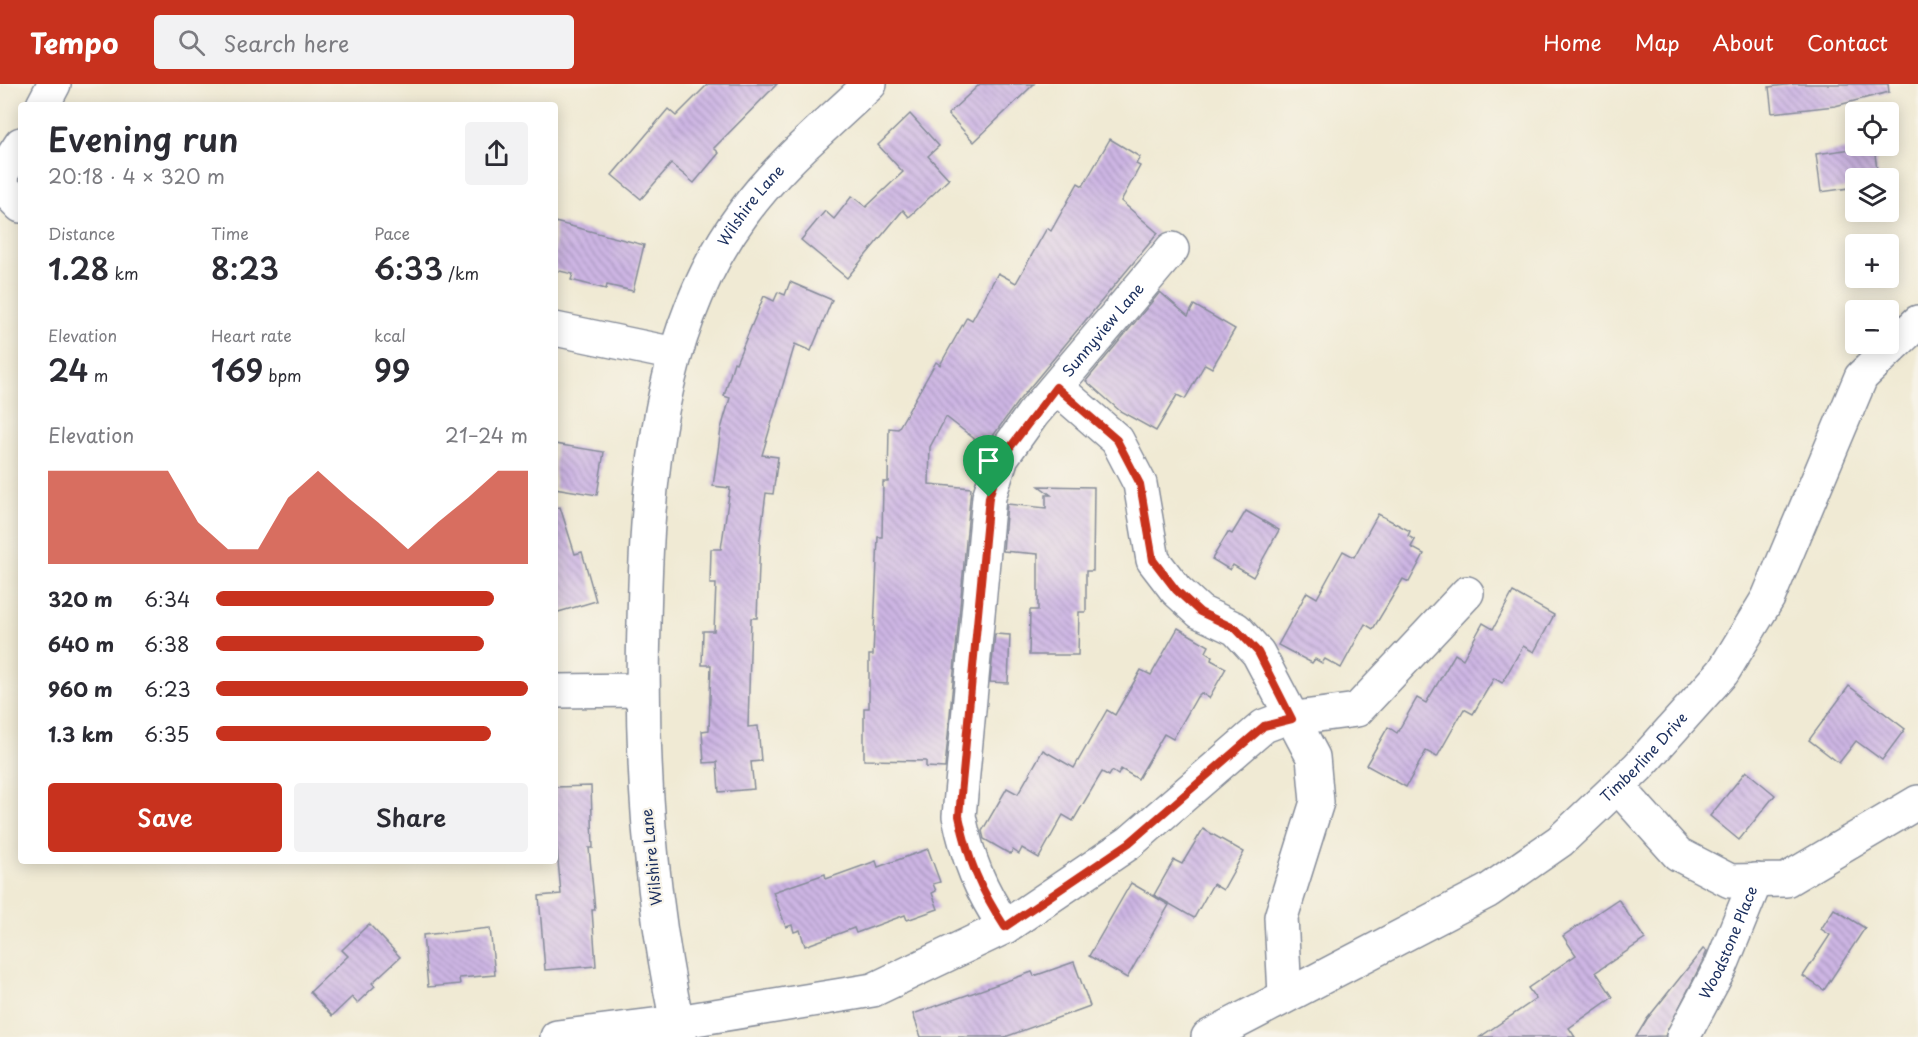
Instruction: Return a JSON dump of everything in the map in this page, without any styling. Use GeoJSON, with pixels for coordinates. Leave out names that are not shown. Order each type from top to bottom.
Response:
{"type":"FeatureCollection","features":[{"type":"Feature","properties":{"kind":"street"},"geometry":{"type":"LineString","coordinates":[[45,102],[54,84]]}},
{"type":"Feature","properties":{"kind":"street","name":"Wilshire Lane"},"geometry":{"type":"LineString","coordinates":[[679,1029],[651,862],[646,807],[642,690],[646,529],[663,402],[689,312],[716,258],[743,213],[781,169],[870,84]]}},
{"type":"Feature","properties":{"kind":"street"},"geometry":{"type":"LineString","coordinates":[[0,176],[18,149]]}},
{"type":"Feature","properties":{"kind":"street"},"geometry":{"type":"LineString","coordinates":[[0,184],[18,203]]}},
{"type":"Feature","properties":{"kind":"street","name":"Sunnyview Lane"},"geometry":{"type":"LineString","coordinates":[[1005,927],[984,895],[967,855],[959,816],[989,497],[1002,458],[1056,387],[1172,249]]}},
{"type":"Feature","properties":{"kind":"street","name":"Timberline Drive"},"geometry":{"type":"LineString","coordinates":[[1208,1037],[1488,891],[1560,841],[1618,787],[1723,672],[1768,598],[1861,377],[1918,322]]}},
{"type":"Feature","properties":{"kind":"street"},"geometry":{"type":"LineString","coordinates":[[558,330],[675,354]]}},
{"type":"Feature","properties":{"kind":"street"},"geometry":{"type":"LineString","coordinates":[[1056,387],[1117,440],[1140,484],[1153,560],[1176,590],[1200,612],[1236,629],[1258,652],[1313,757],[1317,802],[1281,917],[1285,995]]}},
{"type":"Feature","properties":{"kind":"street"},"geometry":{"type":"LineString","coordinates":[[557,1037],[679,1029],[873,990],[1005,927],[1129,843],[1264,726],[1292,719],[1357,710],[1467,593]]}},
{"type":"Feature","properties":{"kind":"street"},"geometry":{"type":"LineString","coordinates":[[558,690],[642,690]]}},
{"type":"Feature","properties":{"kind":"street"},"geometry":{"type":"LineString","coordinates":[[1618,787],[1678,854],[1730,881],[1786,880],[1918,802]]}},
{"type":"Feature","properties":{"kind":"street","name":"Woodstone Place"},"geometry":{"type":"LineString","coordinates":[[1683,1037],[1721,966],[1756,880]]}},
{"type":"Feature","properties":{"kind":"building"},"geometry":{"type":"Polygon","coordinates":[[[708,84],[777,84],[714,148],[719,153],[694,183],[671,164],[641,199],[612,175],[668,109],[676,116],[708,84]]]}},
{"type":"Feature","properties":{"kind":"building"},"geometry":{"type":"Polygon","coordinates":[[[980,84],[1034,84],[974,142],[948,114],[980,84]]]}},
{"type":"Feature","properties":{"kind":"building"},"geometry":{"type":"Polygon","coordinates":[[[1794,84],[1888,84],[1889,92],[1835,106],[1772,113],[1769,87],[1794,84]]]}},
{"type":"Feature","properties":{"kind":"building"},"geometry":{"type":"Polygon","coordinates":[[[910,114],[939,146],[928,156],[949,179],[909,217],[903,210],[847,278],[801,240],[825,211],[834,219],[852,196],[866,207],[903,172],[878,145],[910,114]]]}},
{"type":"Feature","properties":{"kind":"building"},"geometry":{"type":"Polygon","coordinates":[[[1110,139],[1140,157],[1136,164],[1140,166],[1121,201],[1158,233],[1016,404],[985,447],[946,417],[930,447],[929,484],[971,488],[945,768],[926,767],[926,761],[864,760],[864,708],[869,708],[869,655],[873,655],[878,537],[882,537],[883,482],[888,482],[889,428],[898,429],[936,362],[940,365],[967,317],[972,320],[998,273],[1016,283],[1047,228],[1051,231],[1078,183],[1083,186],[1110,139]]]}},
{"type":"Feature","properties":{"kind":"building"},"geometry":{"type":"Polygon","coordinates":[[[1845,150],[1845,156],[1875,156],[1877,168],[1845,168],[1845,189],[1821,192],[1816,154],[1845,150]]]}},
{"type":"Feature","properties":{"kind":"building"},"geometry":{"type":"Polygon","coordinates":[[[558,223],[644,245],[633,291],[607,285],[606,289],[571,280],[573,274],[558,271],[558,223]]]}},
{"type":"Feature","properties":{"kind":"building"},"geometry":{"type":"Polygon","coordinates":[[[790,282],[832,300],[811,351],[795,344],[762,455],[778,457],[773,494],[766,493],[760,539],[757,618],[751,618],[748,727],[758,726],[761,761],[751,762],[754,789],[719,792],[717,762],[704,763],[702,731],[709,730],[711,665],[702,665],[703,631],[714,631],[716,584],[710,584],[711,549],[721,549],[730,488],[713,486],[721,429],[730,398],[724,396],[734,362],[736,363],[764,296],[774,301],[778,292],[785,295],[790,282]]]}},
{"type":"Feature","properties":{"kind":"building"},"geometry":{"type":"Polygon","coordinates":[[[1160,292],[1188,316],[1194,305],[1235,329],[1212,368],[1205,364],[1185,399],[1177,395],[1156,431],[1120,411],[1086,381],[1160,292]]]}},
{"type":"Feature","properties":{"kind":"building"},"geometry":{"type":"Polygon","coordinates":[[[558,444],[604,452],[597,495],[558,488],[558,444]]]}},
{"type":"Feature","properties":{"kind":"building"},"geometry":{"type":"Polygon","coordinates":[[[1039,486],[1094,487],[1093,571],[1086,571],[1086,612],[1079,612],[1078,655],[1029,655],[1030,610],[1038,610],[1038,554],[1003,551],[1007,504],[1046,508],[1046,495],[1051,495],[1039,486]]]}},
{"type":"Feature","properties":{"kind":"building"},"geometry":{"type":"Polygon","coordinates":[[[558,507],[560,507],[575,554],[582,552],[596,601],[558,612],[558,507]]]}},
{"type":"Feature","properties":{"kind":"building"},"geometry":{"type":"Polygon","coordinates":[[[1246,511],[1279,530],[1253,577],[1233,565],[1230,570],[1212,559],[1228,532],[1232,534],[1246,511]]]}},
{"type":"Feature","properties":{"kind":"building"},"geometry":{"type":"Polygon","coordinates":[[[1378,514],[1410,531],[1408,536],[1415,540],[1411,547],[1424,554],[1409,582],[1403,579],[1373,629],[1365,624],[1341,668],[1325,659],[1322,663],[1315,659],[1312,663],[1278,645],[1307,592],[1317,598],[1343,551],[1354,557],[1378,514]]]}},
{"type":"Feature","properties":{"kind":"building"},"geometry":{"type":"Polygon","coordinates":[[[1513,592],[1554,615],[1534,652],[1523,646],[1502,683],[1494,678],[1473,714],[1464,709],[1437,757],[1426,751],[1406,787],[1366,765],[1388,727],[1397,733],[1417,698],[1426,703],[1455,654],[1463,659],[1483,623],[1493,629],[1513,592]]]}},
{"type":"Feature","properties":{"kind":"building"},"geometry":{"type":"Polygon","coordinates":[[[1178,628],[1209,646],[1206,652],[1212,656],[1211,660],[1226,668],[1209,698],[1201,693],[1197,697],[1173,739],[1164,734],[1138,779],[1121,769],[1118,775],[1112,771],[1109,776],[1102,772],[1073,821],[1063,815],[1039,858],[1022,848],[1019,854],[1013,850],[1010,854],[984,839],[982,831],[1007,788],[1018,794],[1043,750],[1074,768],[1107,710],[1115,715],[1141,670],[1151,675],[1178,628]]]}},
{"type":"Feature","properties":{"kind":"building"},"geometry":{"type":"Polygon","coordinates":[[[995,634],[1010,635],[1008,683],[990,682],[995,634]]]}},
{"type":"Feature","properties":{"kind":"building"},"geometry":{"type":"Polygon","coordinates":[[[1849,686],[1905,729],[1882,760],[1856,741],[1839,763],[1809,740],[1849,686]]]}},
{"type":"Feature","properties":{"kind":"building"},"geometry":{"type":"Polygon","coordinates":[[[1746,771],[1775,795],[1739,840],[1710,816],[1746,771]]]}},
{"type":"Feature","properties":{"kind":"building"},"geometry":{"type":"Polygon","coordinates":[[[591,786],[593,848],[589,848],[595,910],[592,910],[596,966],[545,970],[539,896],[561,894],[558,860],[558,787],[591,786]]]}},
{"type":"Feature","properties":{"kind":"building"},"geometry":{"type":"Polygon","coordinates":[[[1203,829],[1244,852],[1223,890],[1213,884],[1194,918],[1154,895],[1174,860],[1182,864],[1203,829]]]}},
{"type":"Feature","properties":{"kind":"building"},"geometry":{"type":"Polygon","coordinates":[[[928,849],[940,882],[933,884],[936,891],[932,893],[938,909],[907,920],[905,915],[856,933],[854,928],[805,946],[800,930],[794,932],[792,925],[786,927],[773,892],[825,874],[826,879],[876,861],[878,867],[928,849]]]}},
{"type":"Feature","properties":{"kind":"building"},"geometry":{"type":"Polygon","coordinates":[[[1131,883],[1169,905],[1127,978],[1089,956],[1131,883]]]}},
{"type":"Feature","properties":{"kind":"building"},"geometry":{"type":"Polygon","coordinates":[[[1618,899],[1645,939],[1596,972],[1613,997],[1569,1028],[1575,1037],[1480,1037],[1536,999],[1528,988],[1576,955],[1563,936],[1618,899]]]}},
{"type":"Feature","properties":{"kind":"building"},"geometry":{"type":"Polygon","coordinates":[[[1834,909],[1865,928],[1824,990],[1803,976],[1830,935],[1821,929],[1834,909]]]}},
{"type":"Feature","properties":{"kind":"building"},"geometry":{"type":"Polygon","coordinates":[[[369,924],[400,957],[372,983],[375,986],[357,1003],[352,997],[332,1016],[310,992],[348,956],[342,950],[369,924]]]}},
{"type":"Feature","properties":{"kind":"building"},"geometry":{"type":"Polygon","coordinates":[[[490,928],[495,975],[459,978],[460,984],[428,987],[423,935],[490,928]]]}},
{"type":"Feature","properties":{"kind":"building"},"geometry":{"type":"Polygon","coordinates":[[[1703,949],[1707,951],[1704,958],[1665,1036],[1636,1037],[1647,1019],[1703,949]]]}},
{"type":"Feature","properties":{"kind":"building"},"geometry":{"type":"Polygon","coordinates":[[[1074,962],[1090,1006],[1005,1037],[921,1037],[913,1014],[1032,972],[1034,976],[1074,962]]]}},
{"type":"Feature","properties":{"kind":"route"},"geometry":{"type":"LineString","coordinates":[[1056,387],[1117,440],[1140,484],[1153,560],[1176,590],[1200,612],[1236,629],[1258,652],[1292,719],[1280,720],[1264,726],[1129,843],[1005,927],[984,895],[967,855],[959,816],[989,497],[1002,458],[1056,387]]}}]}
